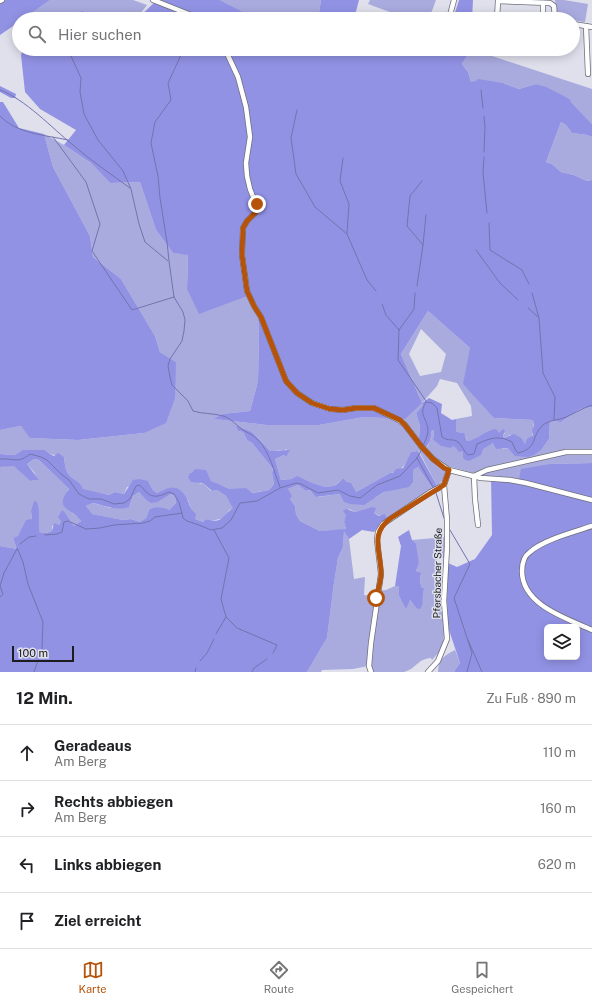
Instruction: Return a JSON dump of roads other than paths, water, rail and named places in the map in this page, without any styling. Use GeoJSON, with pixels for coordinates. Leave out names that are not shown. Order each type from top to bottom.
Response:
{"type":"FeatureCollection","features":[{"type":"Feature","properties":{"kind":"street"},"geometry":{"type":"LineString","coordinates":[[153,0],[183,12]]}},
{"type":"Feature","properties":{"kind":"street"},"geometry":{"type":"LineString","coordinates":[[451,12],[454,0]]}},
{"type":"Feature","properties":{"kind":"street"},"geometry":{"type":"LineString","coordinates":[[498,12],[498,2],[550,3],[554,6],[554,12]]}},
{"type":"Feature","properties":{"kind":"street"},"geometry":{"type":"LineString","coordinates":[[543,3],[543,12]]}},
{"type":"Feature","properties":{"kind":"street"},"geometry":{"type":"LineString","coordinates":[[580,25],[592,27]]}},
{"type":"Feature","properties":{"kind":"street"},"geometry":{"type":"LineString","coordinates":[[586,26],[588,74]]}},
{"type":"Feature","properties":{"kind":"street"},"geometry":{"type":"LineString","coordinates":[[228,56],[238,77],[246,107],[250,137],[246,163],[247,176],[250,189],[257,206],[255,213],[247,221],[243,228],[242,255],[247,291],[261,317],[286,381],[297,393],[312,403],[330,409],[343,410],[374,408],[400,420],[422,448],[438,463],[449,470],[487,479],[515,481],[592,500]]}},
{"type":"Feature","properties":{"kind":"street"},"geometry":{"type":"LineString","coordinates":[[474,476],[487,470],[553,454],[566,452],[592,452]]}},
{"type":"Feature","properties":{"kind":"street","name":"Pfersbacher Straße"},"geometry":{"type":"LineString","coordinates":[[428,672],[438,661],[446,639],[444,601],[447,520],[444,485],[449,470]]}},
{"type":"Feature","properties":{"kind":"street"},"geometry":{"type":"LineString","coordinates":[[474,476],[474,499],[478,525]]}},
{"type":"Feature","properties":{"kind":"street"},"geometry":{"type":"LineString","coordinates":[[371,672],[369,666],[371,643],[381,574],[377,540],[378,532],[383,524],[391,518],[444,485]]}},
{"type":"Feature","properties":{"kind":"street"},"geometry":{"type":"LineString","coordinates":[[592,526],[548,542],[534,549],[524,559],[522,573],[526,591],[533,598],[545,607],[592,630]]}},
{"type":"Feature","properties":{"kind":"waterway"},"geometry":{"type":"LineString","coordinates":[[71,56],[81,78],[80,92],[84,114],[98,140],[123,171],[131,189],[139,224],[145,242],[168,261]]}},
{"type":"Feature","properties":{"kind":"waterway"},"geometry":{"type":"LineString","coordinates":[[181,56],[168,83],[171,100],[155,122],[151,143],[158,176],[174,297],[183,312],[185,320],[182,341],[170,359],[168,366],[170,377],[172,385],[188,401],[193,411],[225,417],[256,438],[269,456],[280,487]]}},
{"type":"Feature","properties":{"kind":"waterway"},"geometry":{"type":"LineString","coordinates":[[0,90],[29,107],[87,156],[130,188]]}},
{"type":"Feature","properties":{"kind":"waterway"},"geometry":{"type":"LineString","coordinates":[[481,90],[483,108]]}},
{"type":"Feature","properties":{"kind":"waterway"},"geometry":{"type":"LineString","coordinates":[[297,110],[291,138],[296,174],[315,207],[347,234],[367,280],[376,291]]}},
{"type":"Feature","properties":{"kind":"waterway"},"geometry":{"type":"LineString","coordinates":[[0,116],[15,127],[23,130],[68,140]]}},
{"type":"Feature","properties":{"kind":"waterway"},"geometry":{"type":"LineString","coordinates":[[484,116],[484,152]]}},
{"type":"Feature","properties":{"kind":"waterway"},"geometry":{"type":"LineString","coordinates":[[53,137],[86,182],[100,224],[92,251],[132,310],[174,297]]}},
{"type":"Feature","properties":{"kind":"waterway"},"geometry":{"type":"LineString","coordinates":[[484,157],[483,173],[487,213]]}},
{"type":"Feature","properties":{"kind":"waterway"},"geometry":{"type":"LineString","coordinates":[[343,158],[340,181],[349,204],[347,233]]}},
{"type":"Feature","properties":{"kind":"waterway"},"geometry":{"type":"LineString","coordinates":[[417,286],[423,245],[407,226],[410,196],[422,181]]}},
{"type":"Feature","properties":{"kind":"waterway"},"geometry":{"type":"LineString","coordinates":[[423,245],[426,215]]}},
{"type":"Feature","properties":{"kind":"waterway"},"geometry":{"type":"LineString","coordinates":[[489,223],[490,250],[522,270],[529,284]]}},
{"type":"Feature","properties":{"kind":"waterway"},"geometry":{"type":"LineString","coordinates":[[476,250],[500,283],[518,300]]}},
{"type":"Feature","properties":{"kind":"waterway"},"geometry":{"type":"LineString","coordinates":[[415,293],[414,309],[399,330],[398,360],[426,401]]}},
{"type":"Feature","properties":{"kind":"waterway"},"geometry":{"type":"LineString","coordinates":[[532,293],[539,318],[543,373],[555,397],[554,420]]}},
{"type":"Feature","properties":{"kind":"waterway"},"geometry":{"type":"LineString","coordinates":[[382,304],[386,315],[399,330]]}},
{"type":"Feature","properties":{"kind":"waterway"},"geometry":{"type":"LineString","coordinates":[[528,308],[538,317]]}},
{"type":"Feature","properties":{"kind":"waterway"},"geometry":{"type":"LineString","coordinates":[[423,446],[428,432],[423,413],[426,402],[432,403],[437,408],[442,437],[458,442],[468,455],[474,454],[477,444],[494,438],[512,442],[518,453],[524,451],[529,448],[544,424],[566,417],[592,405]]}},
{"type":"Feature","properties":{"kind":"waterway"},"geometry":{"type":"LineString","coordinates":[[0,459],[19,460],[30,454],[41,457],[47,460],[69,480],[79,494],[89,499],[101,499],[114,504],[124,503],[130,499],[136,486],[139,485],[151,496],[160,496],[169,492],[174,494],[179,502],[183,518],[211,530],[222,528],[231,520],[240,503],[257,501],[280,488],[296,483],[318,493],[338,490],[350,496],[360,498],[377,485],[400,476],[417,458],[422,449]]}},
{"type":"Feature","properties":{"kind":"waterway"},"geometry":{"type":"LineString","coordinates":[[417,458],[433,487]]}},
{"type":"Feature","properties":{"kind":"waterway"},"geometry":{"type":"LineString","coordinates":[[436,493],[444,518]]}},
{"type":"Feature","properties":{"kind":"waterway"},"geometry":{"type":"LineString","coordinates":[[45,535],[62,532],[64,522],[68,521],[86,529],[143,523],[150,521],[155,517],[182,513]]}},
{"type":"Feature","properties":{"kind":"waterway"},"geometry":{"type":"LineString","coordinates":[[214,530],[229,558],[221,599],[226,617],[237,628],[277,645],[273,653]]}},
{"type":"Feature","properties":{"kind":"waterway"},"geometry":{"type":"LineString","coordinates":[[450,530],[470,564],[454,598],[472,653],[467,672]]}},
{"type":"Feature","properties":{"kind":"waterway"},"geometry":{"type":"LineString","coordinates":[[20,544],[29,537],[36,536]]}},
{"type":"Feature","properties":{"kind":"waterway"},"geometry":{"type":"LineString","coordinates":[[17,548],[23,562],[28,584],[43,622],[42,649],[34,672]]}},
{"type":"Feature","properties":{"kind":"waterway"},"geometry":{"type":"LineString","coordinates":[[0,597],[3,594],[0,586],[4,573],[17,549]]}},
{"type":"Feature","properties":{"kind":"waterway"},"geometry":{"type":"LineString","coordinates":[[216,634],[226,617]]}},
{"type":"Feature","properties":{"kind":"waterway"},"geometry":{"type":"LineString","coordinates":[[200,661],[207,653],[214,639]]}},
{"type":"Feature","properties":{"kind":"waterway"},"geometry":{"type":"LineString","coordinates":[[468,640],[482,672]]}},
{"type":"Feature","properties":{"kind":"waterway"},"geometry":{"type":"LineString","coordinates":[[252,672],[254,668],[267,659]]}},
{"type":"Feature","properties":{"kind":"waterway"},"geometry":{"type":"LineString","coordinates":[[195,672],[196,668]]}}]}
